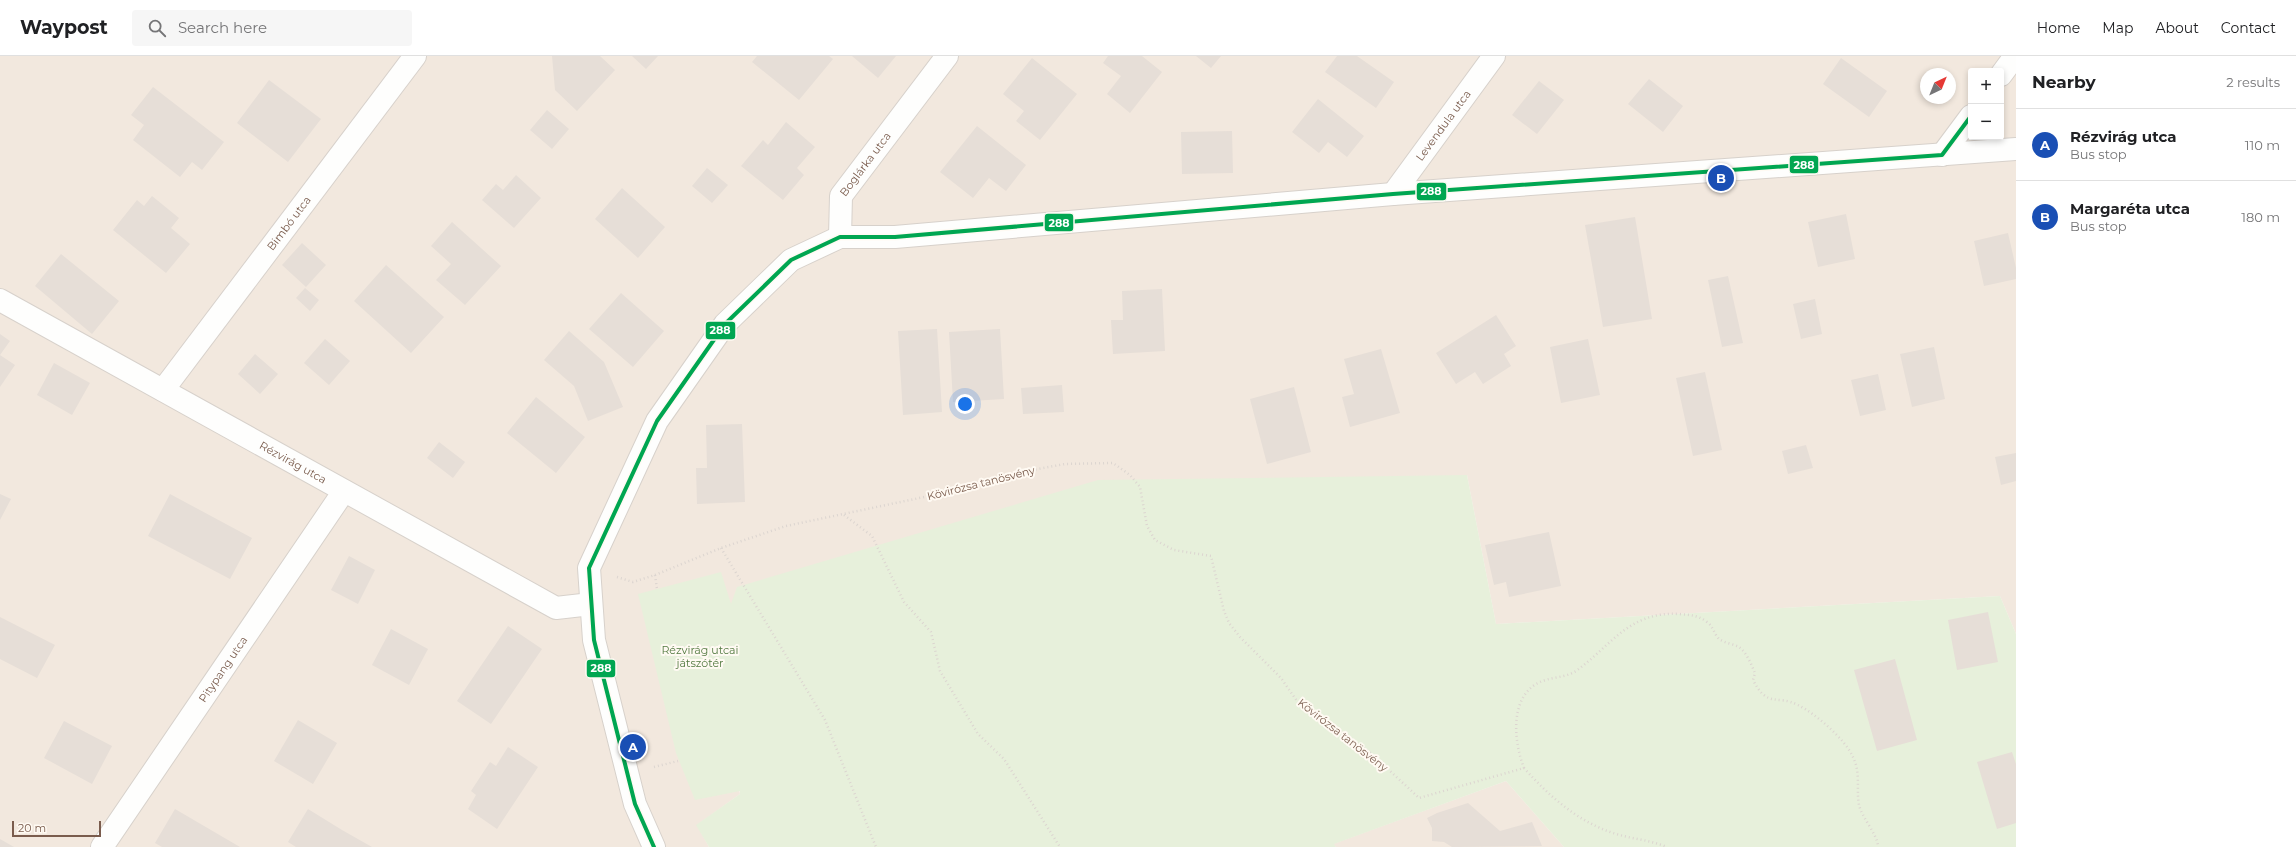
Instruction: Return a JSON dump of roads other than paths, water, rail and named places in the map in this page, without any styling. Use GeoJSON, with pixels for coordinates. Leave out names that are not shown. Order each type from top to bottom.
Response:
{"type":"FeatureCollection","features":[{"type":"Feature","properties":{"kind":"street","name":"Bimbó utca"},"geometry":{"type":"LineString","coordinates":[[163,390],[415,56]]}},
{"type":"Feature","properties":{"kind":"street","name":"Boglárka utca"},"geometry":{"type":"LineString","coordinates":[[840,238],[841,196],[947,56]]}},
{"type":"Feature","properties":{"kind":"street","name":"Levendula utca"},"geometry":{"type":"LineString","coordinates":[[1393,194],[1494,56]]}},
{"type":"Feature","properties":{"kind":"street"},"geometry":{"type":"LineString","coordinates":[[2004,71],[2015,56]]}},
{"type":"Feature","properties":{"kind":"street"},"geometry":{"type":"LineString","coordinates":[[1942,155],[1968,120]]}},
{"type":"Feature","properties":{"kind":"street"},"geometry":{"type":"LineString","coordinates":[[654,847],[635,804],[594,640],[589,568],[657,421],[725,324],[791,260],[840,238],[903,236],[1393,194],[2016,150]]}},
{"type":"Feature","properties":{"kind":"street","name":"Rézvirág utca"},"geometry":{"type":"LineString","coordinates":[[0,300],[556,608],[591,604]]}},
{"type":"Feature","properties":{"kind":"street","name":"Pitypang utca"},"geometry":{"type":"LineString","coordinates":[[102,847],[344,491]]}},
{"type":"Feature","properties":{"kind":"place","name":"Margaréta utca"},"geometry":{"type":"Point","coordinates":[1721,178]}},
{"type":"Feature","properties":{"kind":"place","name":"Rézvirág utca"},"geometry":{"type":"Point","coordinates":[633,747]}},
{"type":"Feature","properties":{"kind":"park label","name":"Rézvirág utcai játszótér"},"geometry":{"type":"Point","coordinates":[700,656]}}]}
